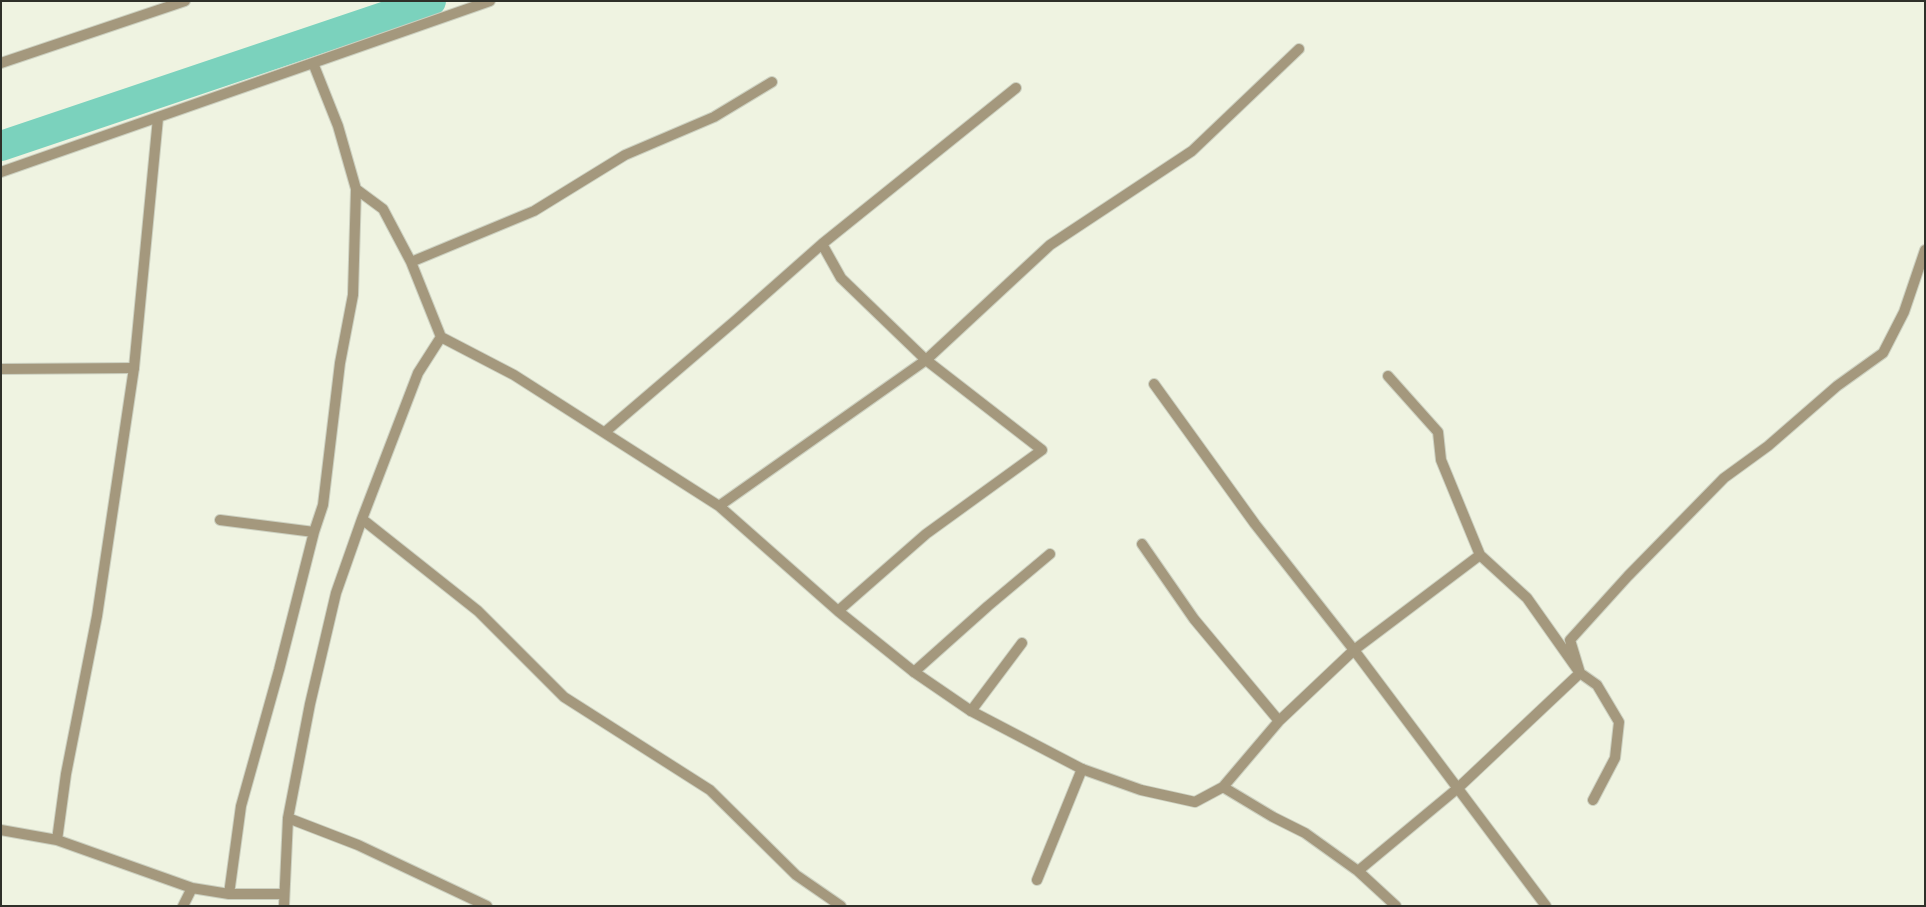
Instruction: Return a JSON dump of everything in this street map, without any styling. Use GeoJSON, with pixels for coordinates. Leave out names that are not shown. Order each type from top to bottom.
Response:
{"type":"FeatureCollection","features":[{"type":"Feature","properties":{"kind":"street"},"geometry":{"type":"LineString","coordinates":[[1,63],[185,1]]}},
{"type":"Feature","properties":{"kind":"street"},"geometry":{"type":"LineString","coordinates":[[1,172],[490,1]]}},
{"type":"Feature","properties":{"kind":"street"},"geometry":{"type":"LineString","coordinates":[[719,506],[926,360],[1050,245],[1192,150],[1299,49]]}},
{"type":"Feature","properties":{"kind":"street"},"geometry":{"type":"LineString","coordinates":[[229,894],[241,806],[279,670],[314,532],[324,505],[340,364],[353,295],[356,189],[338,126],[312,63]]}},
{"type":"Feature","properties":{"kind":"street"},"geometry":{"type":"LineString","coordinates":[[411,262],[534,211],[625,155],[714,117],[772,82]]}},
{"type":"Feature","properties":{"kind":"street"},"geometry":{"type":"LineString","coordinates":[[605,432],[822,244],[1016,88]]}},
{"type":"Feature","properties":{"kind":"street"},"geometry":{"type":"LineString","coordinates":[[57,840],[66,774],[97,616],[134,368],[158,118]]}},
{"type":"Feature","properties":{"kind":"street"},"geometry":{"type":"LineString","coordinates":[[356,189],[383,209],[411,262],[441,337],[514,375],[719,506],[838,611],[914,672],[971,711],[1082,769],[1141,790],[1195,802],[1223,787],[1279,721],[1354,650],[1480,555]]}},
{"type":"Feature","properties":{"kind":"street"},"geometry":{"type":"LineString","coordinates":[[822,244],[841,278],[926,360],[1042,450],[926,534],[838,611]]}},
{"type":"Feature","properties":{"kind":"street"},"geometry":{"type":"LineString","coordinates":[[1580,673],[1570,640],[1628,576],[1724,478],[1768,446],[1837,386],[1883,353],[1904,312],[1925,250]]}},
{"type":"Feature","properties":{"kind":"street"},"geometry":{"type":"LineString","coordinates":[[284,906],[283,894],[288,818],[310,704],[336,593],[362,519],[418,373],[441,337]]}},
{"type":"Feature","properties":{"kind":"street"},"geometry":{"type":"LineString","coordinates":[[1,369],[134,368]]}},
{"type":"Feature","properties":{"kind":"street"},"geometry":{"type":"LineString","coordinates":[[1388,376],[1438,432],[1441,460],[1480,555],[1527,598],[1580,673],[1597,686],[1619,722],[1615,758],[1593,800]]}},
{"type":"Feature","properties":{"kind":"street"},"geometry":{"type":"LineString","coordinates":[[1154,384],[1255,524],[1354,650],[1546,906]]}},
{"type":"Feature","properties":{"kind":"street"},"geometry":{"type":"LineString","coordinates":[[362,519],[478,611],[564,696],[710,790],[796,875],[840,906]]}},
{"type":"Feature","properties":{"kind":"street"},"geometry":{"type":"LineString","coordinates":[[220,520],[314,532]]}},
{"type":"Feature","properties":{"kind":"street"},"geometry":{"type":"LineString","coordinates":[[1142,544],[1194,619],[1279,721]]}},
{"type":"Feature","properties":{"kind":"street"},"geometry":{"type":"LineString","coordinates":[[914,672],[988,606],[1050,554]]}},
{"type":"Feature","properties":{"kind":"street"},"geometry":{"type":"LineString","coordinates":[[971,711],[1022,643]]}},
{"type":"Feature","properties":{"kind":"street"},"geometry":{"type":"LineString","coordinates":[[1358,871],[1458,788],[1580,673]]}},
{"type":"Feature","properties":{"kind":"street"},"geometry":{"type":"LineString","coordinates":[[1036,880],[1082,769]]}},
{"type":"Feature","properties":{"kind":"street"},"geometry":{"type":"LineString","coordinates":[[1223,787],[1266,813],[1305,833],[1358,871],[1396,906]]}},
{"type":"Feature","properties":{"kind":"street"},"geometry":{"type":"LineString","coordinates":[[288,818],[358,845],[487,906]]}},
{"type":"Feature","properties":{"kind":"street"},"geometry":{"type":"LineString","coordinates":[[1,830],[57,840],[192,888],[229,894],[283,894]]}},
{"type":"Feature","properties":{"kind":"street"},"geometry":{"type":"LineString","coordinates":[[183,906],[192,888]]}},
{"type":"Feature","properties":{"kind":"waterway"},"geometry":{"type":"LineString","coordinates":[[1,146],[431,1]]}}]}
